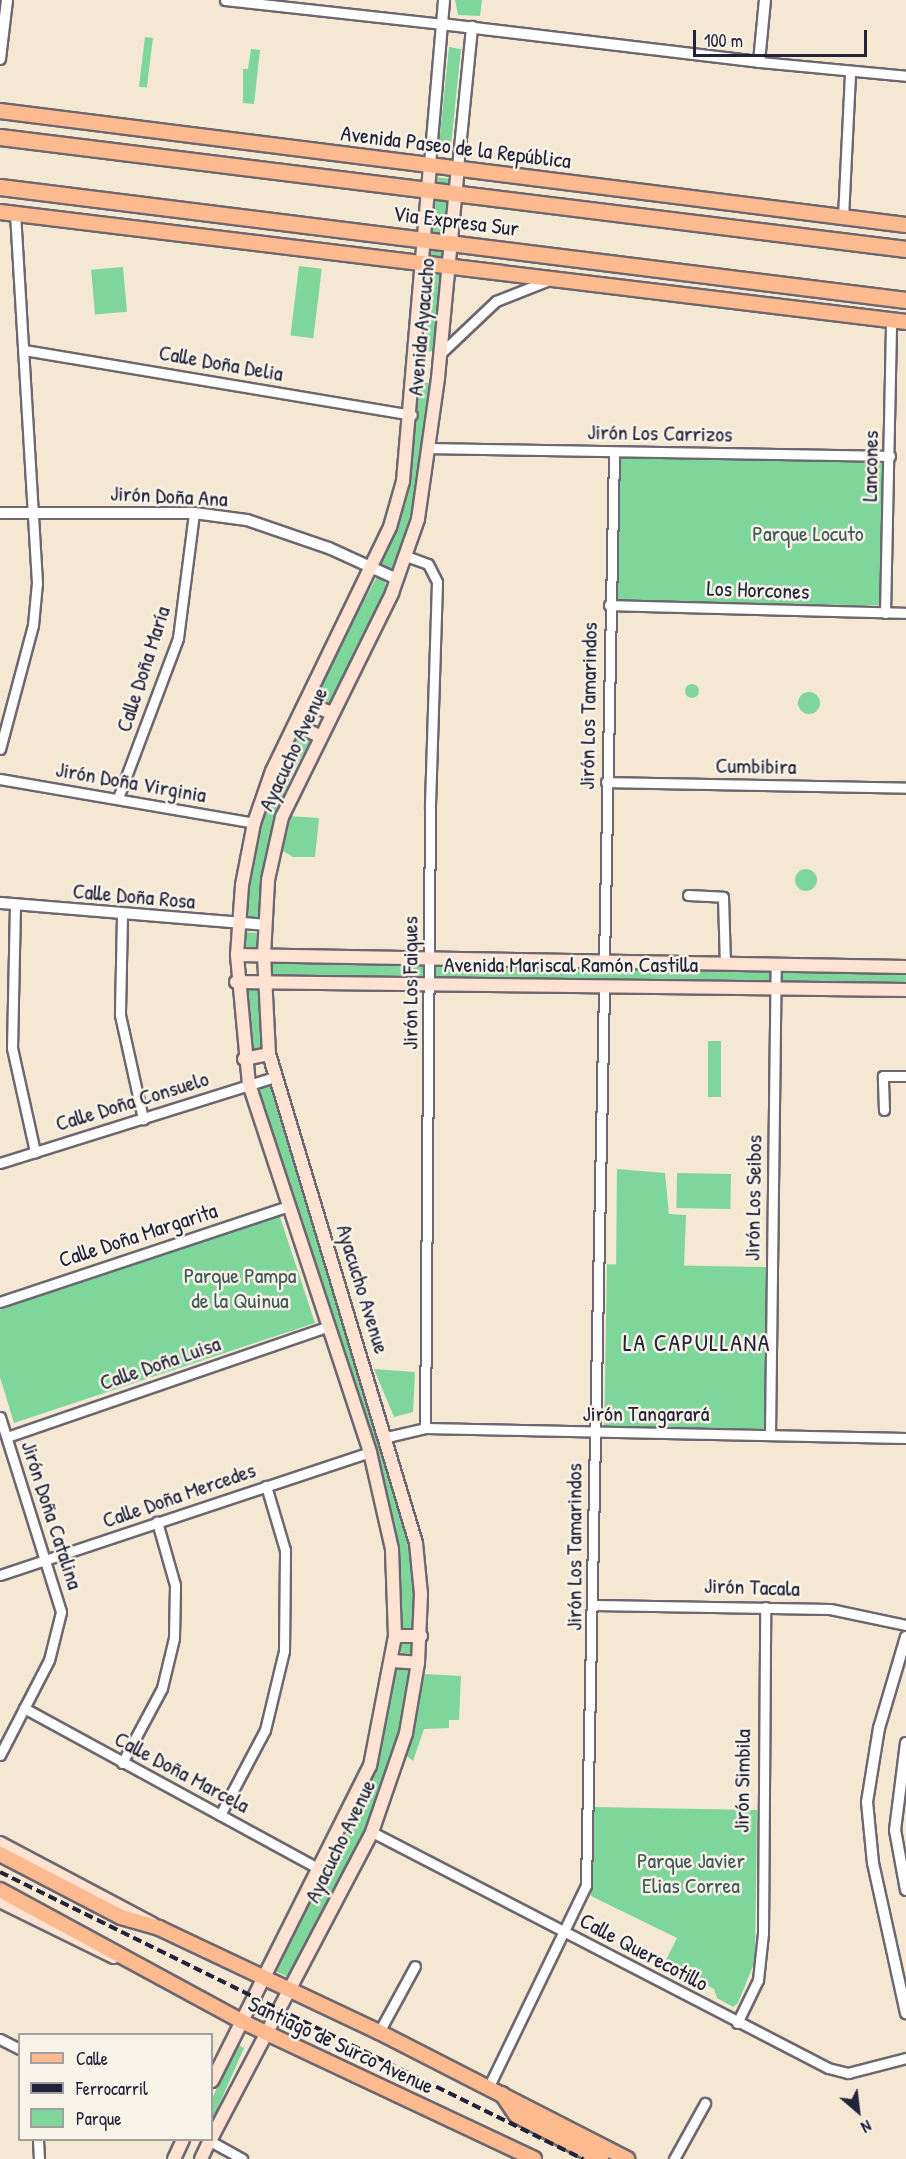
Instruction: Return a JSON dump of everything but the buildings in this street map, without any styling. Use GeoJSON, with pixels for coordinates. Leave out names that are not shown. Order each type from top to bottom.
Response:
{"type":"FeatureCollection","features":[{"type":"Feature","properties":{"kind":"highway","name":"Via Expresa Sur"},"geometry":{"type":"LineString","coordinates":[[0,137],[906,249]]}},
{"type":"Feature","properties":{"kind":"highway","name":"Via Expresa Sur"},"geometry":{"type":"LineString","coordinates":[[0,187],[906,300]]}},
{"type":"Feature","properties":{"kind":"main road","name":"Avenida Paseo de la República"},"geometry":{"type":"LineString","coordinates":[[0,111],[906,225]]}},
{"type":"Feature","properties":{"kind":"main road","name":"Ayacucho Avenue"},"geometry":{"type":"LineString","coordinates":[[238,924],[254,823],[295,725],[372,566],[400,492],[412,415],[430,164]]}},
{"type":"Feature","properties":{"kind":"main road","name":"Avenida Ayacucho"},"geometry":{"type":"LineString","coordinates":[[406,556],[430,448],[458,168]]}},
{"type":"Feature","properties":{"kind":"main road"},"geometry":{"type":"LineString","coordinates":[[0,212],[584,280],[906,322]]}},
{"type":"Feature","properties":{"kind":"main road"},"geometry":{"type":"LineString","coordinates":[[422,285],[421,354],[429,360],[440,354]]}},
{"type":"Feature","properties":{"kind":"main road"},"geometry":{"type":"LineString","coordinates":[[415,376],[427,370],[438,378]]}},
{"type":"Feature","properties":{"kind":"main road","name":"Ayacucho Avenue"},"geometry":{"type":"LineString","coordinates":[[265,2032],[372,1832],[406,1733],[421,1636],[416,1543],[387,1437],[275,1077],[269,1054],[264,982],[265,925],[282,817],[406,556]]}},
{"type":"Feature","properties":{"kind":"main road"},"geometry":{"type":"LineString","coordinates":[[306,703],[332,713]]}},
{"type":"Feature","properties":{"kind":"main road"},"geometry":{"type":"LineString","coordinates":[[295,725],[320,736]]}},
{"type":"Feature","properties":{"kind":"main road"},"geometry":{"type":"LineString","coordinates":[[236,982],[238,924]]}},
{"type":"Feature","properties":{"kind":"main road","name":"Avenida Mariscal Ramón Castilla"},"geometry":{"type":"LineString","coordinates":[[237,956],[429,957],[906,967]]}},
{"type":"Feature","properties":{"kind":"main road","name":"Ayacucho Avenue"},"geometry":{"type":"LineString","coordinates":[[213,2079],[262,1977],[321,1870],[370,1766],[393,1661],[395,1636],[392,1549],[370,1452],[326,1327],[249,1085],[236,982]]}},
{"type":"Feature","properties":{"kind":"main road","name":"Avenida Mariscal Ramón Castilla"},"geometry":{"type":"LineString","coordinates":[[236,982],[906,990]]}},
{"type":"Feature","properties":{"kind":"main road"},"geometry":{"type":"LineString","coordinates":[[244,1059],[269,1054]]}},
{"type":"Feature","properties":{"kind":"main road"},"geometry":{"type":"LineString","coordinates":[[395,1636],[421,1636]]}},
{"type":"Feature","properties":{"kind":"main road"},"geometry":{"type":"LineString","coordinates":[[393,1661],[418,1663]]}},
{"type":"Feature","properties":{"kind":"main road","name":"Santiago de Surco Avenue"},"geometry":{"type":"LineString","coordinates":[[0,1843],[159,1928],[495,2089],[627,2159]]}},
{"type":"Feature","properties":{"kind":"main road","name":"Santiago de Surco Avenue"},"geometry":{"type":"LineString","coordinates":[[0,1854],[121,1917],[159,1928]]}},
{"type":"Feature","properties":{"kind":"main road","name":"Santiago de Surco Avenue"},"geometry":{"type":"LineString","coordinates":[[0,1890],[241,2021],[534,2159]]}},
{"type":"Feature","properties":{"kind":"main road","name":"Santiago de Surco Avenue"},"geometry":{"type":"LineString","coordinates":[[0,1900],[133,1964]]}},
{"type":"Feature","properties":{"kind":"main road"},"geometry":{"type":"LineString","coordinates":[[213,2133],[265,2032]]}},
{"type":"Feature","properties":{"kind":"main road","name":"Santiago de Surco Avenue"},"geometry":{"type":"LineString","coordinates":[[495,2089],[516,2115],[601,2159]]}},
{"type":"Feature","properties":{"kind":"main road"},"geometry":{"type":"LineString","coordinates":[[174,2159],[182,2141]]}},
{"type":"Feature","properties":{"kind":"main road"},"geometry":{"type":"LineString","coordinates":[[201,2159],[209,2141]]}},
{"type":"Feature","properties":{"kind":"street"},"geometry":{"type":"LineString","coordinates":[[0,59],[8,0]]}},
{"type":"Feature","properties":{"kind":"street"},"geometry":{"type":"LineString","coordinates":[[225,0],[472,27],[850,74],[906,76]]}},
{"type":"Feature","properties":{"kind":"street","name":"Ayacucho Avenue"},"geometry":{"type":"LineString","coordinates":[[430,164],[444,0]]}},
{"type":"Feature","properties":{"kind":"street"},"geometry":{"type":"LineString","coordinates":[[759,62],[765,0]]}},
{"type":"Feature","properties":{"kind":"street","name":"Avenida Ayacucho"},"geometry":{"type":"LineString","coordinates":[[458,168],[472,27]]}},
{"type":"Feature","properties":{"kind":"street"},"geometry":{"type":"LineString","coordinates":[[843,217],[850,74]]}},
{"type":"Feature","properties":{"kind":"street"},"geometry":{"type":"LineString","coordinates":[[0,749],[33,625],[34,512],[15,213]]}},
{"type":"Feature","properties":{"kind":"street"},"geometry":{"type":"LineString","coordinates":[[440,354],[474,317],[512,292],[546,281],[584,280]]}},
{"type":"Feature","properties":{"kind":"street","name":"Lancones"},"geometry":{"type":"LineString","coordinates":[[885,613],[891,320]]}},
{"type":"Feature","properties":{"kind":"street","name":"Calle Doña Delia"},"geometry":{"type":"LineString","coordinates":[[24,350],[412,415]]}},
{"type":"Feature","properties":{"kind":"street","name":"Jirón Los Carrizos"},"geometry":{"type":"LineString","coordinates":[[430,448],[890,456]]}},
{"type":"Feature","properties":{"kind":"street","name":"Jirón Los Tamarindos"},"geometry":{"type":"LineString","coordinates":[[604,961],[609,605],[614,452]]}},
{"type":"Feature","properties":{"kind":"street","name":"Jirón Doña Ana"},"geometry":{"type":"LineString","coordinates":[[0,513],[194,513],[279,529],[372,566],[397,579]]}},
{"type":"Feature","properties":{"kind":"street","name":"Calle Doña María"},"geometry":{"type":"LineString","coordinates":[[118,798],[178,638],[189,582],[194,513]]}},
{"type":"Feature","properties":{"kind":"street","name":"Jirón Los Faiques"},"geometry":{"type":"LineString","coordinates":[[406,556],[428,564],[437,582],[429,957],[425,1428]]}},
{"type":"Feature","properties":{"kind":"street","name":"Los Horcones"},"geometry":{"type":"LineString","coordinates":[[609,605],[906,613]]}},
{"type":"Feature","properties":{"kind":"street","name":"Jirón Doña Virginia"},"geometry":{"type":"LineString","coordinates":[[0,780],[118,798],[254,823]]}},
{"type":"Feature","properties":{"kind":"street","name":"Cumbibira"},"geometry":{"type":"LineString","coordinates":[[606,782],[906,789]]}},
{"type":"Feature","properties":{"kind":"street"},"geometry":{"type":"LineString","coordinates":[[688,895],[723,897],[725,963]]}},
{"type":"Feature","properties":{"kind":"street","name":"Calle Doña Rosa"},"geometry":{"type":"LineString","coordinates":[[0,903],[122,916],[265,925]]}},
{"type":"Feature","properties":{"kind":"street"},"geometry":{"type":"LineString","coordinates":[[15,904],[12,1048],[34,1152]]}},
{"type":"Feature","properties":{"kind":"street"},"geometry":{"type":"LineString","coordinates":[[122,916],[120,1015],[143,1119]]}},
{"type":"Feature","properties":{"kind":"street","name":"Jirón Los Seibos"},"geometry":{"type":"LineString","coordinates":[[770,1434],[776,964]]}},
{"type":"Feature","properties":{"kind":"street","name":"Jirón Los Tamarindos"},"geometry":{"type":"LineString","coordinates":[[495,2089],[563,1932],[586,1885],[595,1605],[594,1433],[603,986]]}},
{"type":"Feature","properties":{"kind":"street"},"geometry":{"type":"LineString","coordinates":[[884,1110],[884,1076],[906,1076]]}},
{"type":"Feature","properties":{"kind":"street","name":"Calle Doña Consuelo"},"geometry":{"type":"LineString","coordinates":[[0,1163],[275,1077]]}},
{"type":"Feature","properties":{"kind":"street","name":"Calle Doña Margarita"},"geometry":{"type":"LineString","coordinates":[[0,1302],[288,1206]]}},
{"type":"Feature","properties":{"kind":"street","name":"Calle Doña Luisa"},"geometry":{"type":"LineString","coordinates":[[7,1437],[326,1327]]}},
{"type":"Feature","properties":{"kind":"street","name":"Jirón Doña Catalina"},"geometry":{"type":"LineString","coordinates":[[0,1417],[47,1560],[61,1612],[59,1635],[0,1755]]}},
{"type":"Feature","properties":{"kind":"street","name":"Jirón Tangarará"},"geometry":{"type":"LineString","coordinates":[[387,1437],[425,1428],[906,1438]]}},
{"type":"Feature","properties":{"kind":"street","name":"Calle Doña Mercedes"},"geometry":{"type":"LineString","coordinates":[[0,1575],[370,1452]]}},
{"type":"Feature","properties":{"kind":"street"},"geometry":{"type":"LineString","coordinates":[[220,1815],[265,1730],[284,1651],[285,1550],[266,1486]]}},
{"type":"Feature","properties":{"kind":"street"},"geometry":{"type":"LineString","coordinates":[[122,1763],[162,1688],[174,1638],[174,1577],[157,1522]]}},
{"type":"Feature","properties":{"kind":"street","name":"Jirón Tacala"},"geometry":{"type":"LineString","coordinates":[[595,1605],[765,1607],[861,1612],[906,1624]]}},
{"type":"Feature","properties":{"kind":"street","name":"Jirón Simbila"},"geometry":{"type":"LineString","coordinates":[[737,2023],[758,1980],[763,1933],[765,1607]]}},
{"type":"Feature","properties":{"kind":"street"},"geometry":{"type":"LineString","coordinates":[[906,1640],[879,1728],[867,1802],[873,1863],[906,2013]]}},
{"type":"Feature","properties":{"kind":"street","name":"Calle Doña Marcela"},"geometry":{"type":"LineString","coordinates":[[24,1708],[321,1870]]}},
{"type":"Feature","properties":{"kind":"street"},"geometry":{"type":"LineString","coordinates":[[906,1743],[894,1830],[906,1890]]}},
{"type":"Feature","properties":{"kind":"street","name":"Calle Querecotillo"},"geometry":{"type":"LineString","coordinates":[[372,1832],[737,2023],[848,2073],[906,2058]]}},
{"type":"Feature","properties":{"kind":"street"},"geometry":{"type":"LineString","coordinates":[[379,2032],[415,1966]]}},
{"type":"Feature","properties":{"kind":"street"},"geometry":{"type":"LineString","coordinates":[[0,2039],[18,2048]]}},
{"type":"Feature","properties":{"kind":"street"},"geometry":{"type":"LineString","coordinates":[[674,2159],[705,2103]]}},
{"type":"Feature","properties":{"kind":"street"},"geometry":{"type":"LineString","coordinates":[[38,2141],[39,2159]]}},
{"type":"Feature","properties":{"kind":"street"},"geometry":{"type":"LineString","coordinates":[[213,2141],[242,2159]]}},
{"type":"Feature","properties":{"kind":"green space"},"geometry":{"type":"Polygon","coordinates":[[[455,0],[482,0],[480,16],[458,15],[455,0]]]}},
{"type":"Feature","properties":{"kind":"green space"},"geometry":{"type":"Polygon","coordinates":[[[145,37],[153,38],[147,88],[139,87],[145,37]]]}},
{"type":"Feature","properties":{"kind":"green space"},"geometry":{"type":"Polygon","coordinates":[[[449,47],[461,49],[450,155],[450,142],[442,141],[438,154],[449,47]]]}},
{"type":"Feature","properties":{"kind":"green space"},"geometry":{"type":"Polygon","coordinates":[[[251,49],[260,50],[254,104],[243,103],[243,69],[248,69],[251,49]]]}},
{"type":"Feature","properties":{"kind":"green space"},"geometry":{"type":"Polygon","coordinates":[[[434,177],[452,179],[435,351],[425,352],[434,177]]]}},
{"type":"Feature","properties":{"kind":"green space"},"geometry":{"type":"Polygon","coordinates":[[[299,266],[322,269],[313,338],[290,335],[299,266]]]}},
{"type":"Feature","properties":{"kind":"green space"},"geometry":{"type":"Polygon","coordinates":[[[123,267],[127,312],[95,315],[91,270],[123,267]]]}},
{"type":"Feature","properties":{"kind":"green space"},"geometry":{"type":"Polygon","coordinates":[[[418,382],[432,383],[419,485],[391,578],[387,567],[377,567],[410,451],[418,382]]]}},
{"type":"Feature","properties":{"kind":"green space","name":"Parque Locuto"},"geometry":{"type":"Polygon","coordinates":[[[618,456],[884,461],[881,606],[615,601],[618,456]]]}},
{"type":"Feature","properties":{"kind":"green space"},"geometry":{"type":"Polygon","coordinates":[[[379,573],[385,577],[386,594],[332,709],[310,700],[379,573]]]}},
{"type":"Feature","properties":{"kind":"green space"},"geometry":{"type":"Polygon","coordinates":[[[692,684],[697,686],[699,691],[697,696],[692,698],[687,696],[685,691],[687,686],[692,684]]]}},
{"type":"Feature","properties":{"kind":"green space"},"geometry":{"type":"Polygon","coordinates":[[[805,692],[813,692],[820,699],[820,707],[813,714],[805,714],[798,707],[798,699],[805,692]]]}},
{"type":"Feature","properties":{"kind":"green space"},"geometry":{"type":"Polygon","coordinates":[[[295,729],[313,737],[292,772],[278,811],[261,919],[243,918],[258,824],[295,729]]]}},
{"type":"Feature","properties":{"kind":"green space"},"geometry":{"type":"Polygon","coordinates":[[[288,816],[319,818],[315,857],[293,857],[281,850],[288,816]]]}},
{"type":"Feature","properties":{"kind":"green space"},"geometry":{"type":"Polygon","coordinates":[[[806,869],[816,876],[817,880],[810,890],[806,891],[796,884],[795,880],[802,870],[806,869]]]}},
{"type":"Feature","properties":{"kind":"green space"},"geometry":{"type":"Polygon","coordinates":[[[244,932],[258,933],[257,949],[243,948],[244,932]]]}},
{"type":"Feature","properties":{"kind":"green space"},"geometry":{"type":"Polygon","coordinates":[[[267,959],[427,959],[427,980],[267,980],[267,959]]]}},
{"type":"Feature","properties":{"kind":"green space"},"geometry":{"type":"Polygon","coordinates":[[[432,961],[773,967],[773,983],[433,981],[432,961]]]}},
{"type":"Feature","properties":{"kind":"green space"},"geometry":{"type":"Polygon","coordinates":[[[781,968],[906,970],[906,986],[781,984],[781,968]]]}},
{"type":"Feature","properties":{"kind":"green space"},"geometry":{"type":"Polygon","coordinates":[[[238,981],[265,981],[265,1059],[238,1059],[238,981]]]}},
{"type":"Feature","properties":{"kind":"green space"},"geometry":{"type":"Polygon","coordinates":[[[708,1041],[721,1041],[721,1097],[708,1097],[708,1041]]]}},
{"type":"Feature","properties":{"kind":"green space"},"geometry":{"type":"Polygon","coordinates":[[[272,1082],[385,1442],[414,1554],[413,1631],[401,1632],[395,1550],[251,1086],[272,1082]]]}},
{"type":"Feature","properties":{"kind":"green space"},"geometry":{"type":"Polygon","coordinates":[[[617,1169],[665,1173],[669,1214],[686,1215],[684,1267],[616,1270],[617,1169]]]}},
{"type":"Feature","properties":{"kind":"green space"},"geometry":{"type":"Polygon","coordinates":[[[677,1173],[731,1174],[730,1209],[676,1208],[677,1173]]]}},
{"type":"Feature","properties":{"kind":"green space","name":"Parque Pampa de la Quinua"},"geometry":{"type":"Polygon","coordinates":[[[279,1214],[315,1323],[14,1423],[0,1377],[0,1310],[279,1214]]]}},
{"type":"Feature","properties":{"kind":"green space"},"geometry":{"type":"Polygon","coordinates":[[[607,1264],[768,1267],[765,1429],[604,1426],[607,1264]]]}},
{"type":"Feature","properties":{"kind":"green space"},"geometry":{"type":"Polygon","coordinates":[[[374,1369],[415,1372],[413,1412],[394,1417],[374,1369]]]}},
{"type":"Feature","properties":{"kind":"green space"},"geometry":{"type":"Polygon","coordinates":[[[404,1641],[410,1641],[414,1648],[410,1655],[404,1655],[400,1651],[400,1645],[404,1641]]]}},
{"type":"Feature","properties":{"kind":"green space"},"geometry":{"type":"Polygon","coordinates":[[[397,1666],[413,1667],[402,1733],[367,1830],[288,1977],[275,1971],[373,1768],[397,1666]]]}},
{"type":"Feature","properties":{"kind":"green space"},"geometry":{"type":"Polygon","coordinates":[[[424,1674],[461,1676],[459,1720],[449,1720],[449,1728],[424,1729],[413,1761],[407,1756],[424,1674]]]}},
{"type":"Feature","properties":{"kind":"green space","name":"Parque Javier Elias Correa"},"geometry":{"type":"Polygon","coordinates":[[[592,1807],[757,1810],[755,1961],[738,2003],[733,2007],[717,1998],[714,1989],[665,1962],[677,1938],[591,1896],[592,1807]]]}},
{"type":"Feature","properties":{"kind":"green space"},"geometry":{"type":"Polygon","coordinates":[[[236,2044],[244,2048],[213,2119],[213,2097],[236,2044]]]}},
{"type":"Feature","properties":{"kind":"railway"},"geometry":{"type":"LineString","coordinates":[[0,1872],[583,2159]]}},
{"type":"Feature","properties":{"kind":"district","name":"LA CAPULLANA"},"geometry":{"type":"Point","coordinates":[697,1343]}}]}
